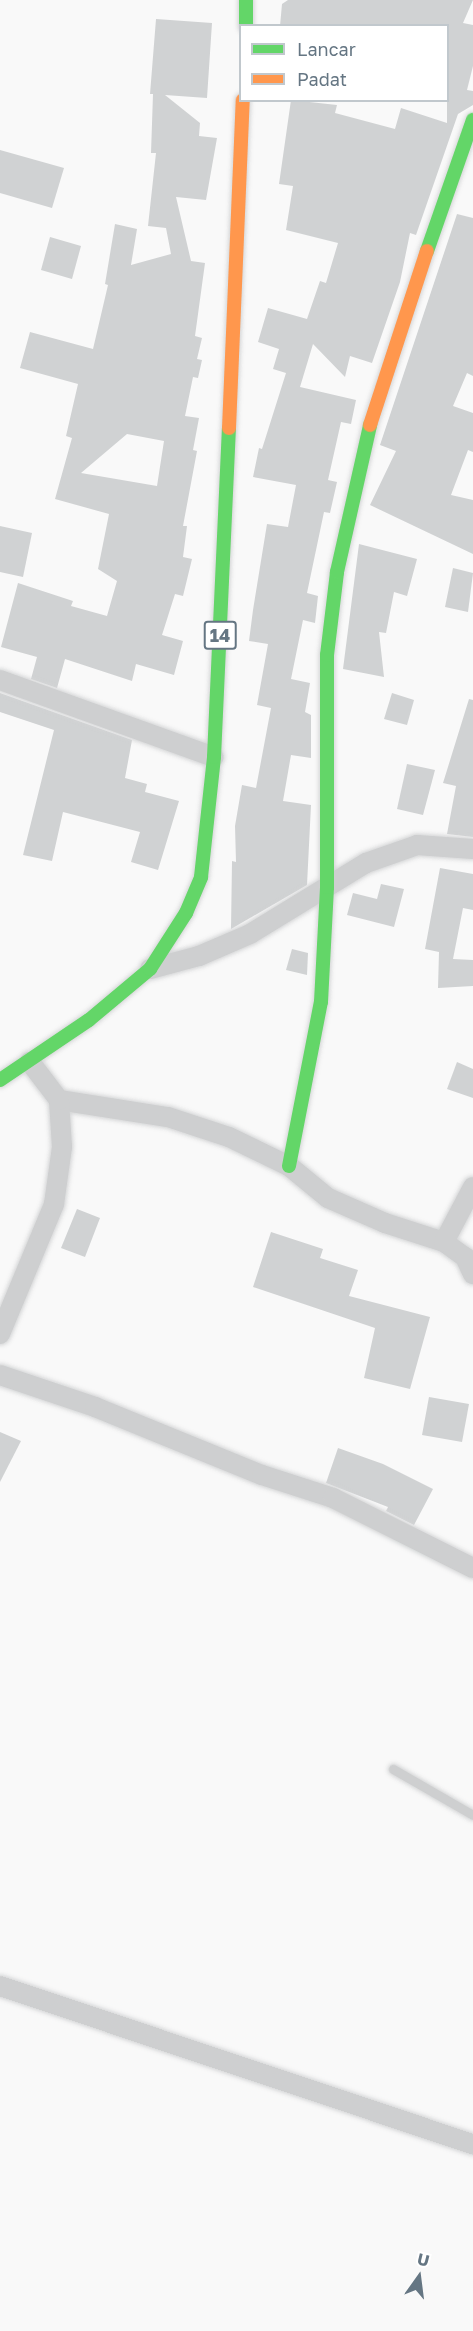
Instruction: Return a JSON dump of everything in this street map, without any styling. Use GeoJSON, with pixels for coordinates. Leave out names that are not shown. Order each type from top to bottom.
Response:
{"type":"FeatureCollection","features":[{"type":"Feature","properties":{"kind":"main road"},"geometry":{"type":"LineString","coordinates":[[246,0],[246,24]]}},
{"type":"Feature","properties":{"kind":"main road","name":"14"},"geometry":{"type":"LineString","coordinates":[[0,1080],[30,1062],[89,1020],[150,969],[186,913],[201,876],[214,757],[243,102]]}},
{"type":"Feature","properties":{"kind":"main road"},"geometry":{"type":"LineString","coordinates":[[289,1166],[321,1002],[327,887],[327,655],[337,572],[355,477],[381,384],[473,120]]}},
{"type":"Feature","properties":{"kind":"street"},"geometry":{"type":"LineString","coordinates":[[0,680],[214,757]]}},
{"type":"Feature","properties":{"kind":"street"},"geometry":{"type":"LineString","coordinates":[[150,969],[200,956],[250,934],[366,862],[417,844],[473,849]]}},
{"type":"Feature","properties":{"kind":"street"},"geometry":{"type":"LineString","coordinates":[[0,1334],[54,1204],[62,1147],[59,1100],[30,1062]]}},
{"type":"Feature","properties":{"kind":"street"},"geometry":{"type":"LineString","coordinates":[[59,1100],[168,1117],[229,1137],[289,1166],[328,1198],[385,1223],[444,1242],[465,1257],[473,1274]]}},
{"type":"Feature","properties":{"kind":"street"},"geometry":{"type":"LineString","coordinates":[[444,1242],[473,1187]]}},
{"type":"Feature","properties":{"kind":"street"},"geometry":{"type":"LineString","coordinates":[[0,1375],[95,1407],[262,1475],[333,1497],[473,1568]]}},
{"type":"Feature","properties":{"kind":"street"},"geometry":{"type":"LineString","coordinates":[[0,1986],[473,2144]]}},
{"type":"Feature","properties":{"kind":"lane"},"geometry":{"type":"LineString","coordinates":[[393,1769],[473,1815]]}},
{"type":"Feature","properties":{"kind":"building"},"geometry":{"type":"Polygon","coordinates":[[[288,0],[473,0],[463,23],[473,25],[473,66],[467,90],[473,91],[473,105],[458,114],[416,235],[410,233],[400,282],[372,363],[350,356],[345,377],[313,344],[300,387],[356,400],[351,424],[341,422],[328,480],[337,482],[330,513],[324,512],[307,593],[318,596],[315,623],[303,620],[291,679],[310,683],[305,712],[311,715],[311,758],[291,755],[283,801],[311,805],[307,885],[231,929],[232,861],[236,862],[235,826],[242,785],[256,788],[271,708],[257,705],[268,644],[249,641],[253,610],[267,524],[288,527],[296,485],[253,477],[259,448],[262,449],[286,373],[273,369],[279,349],[258,342],[268,308],[307,319],[320,281],[326,283],[338,243],[286,230],[293,186],[279,184],[291,102],[337,105],[335,113],[395,129],[401,108],[447,123],[447,102],[449,102],[449,24],[280,24],[282,4],[288,0]]]}},
{"type":"Feature","properties":{"kind":"building"},"geometry":{"type":"Polygon","coordinates":[[[156,19],[212,23],[207,98],[165,95],[200,123],[199,136],[217,138],[206,200],[176,197],[191,261],[205,263],[195,336],[202,338],[197,359],[202,360],[198,378],[193,377],[185,416],[199,418],[193,450],[197,451],[183,526],[187,526],[183,557],[192,559],[183,596],[175,594],[162,635],[183,641],[174,675],[136,664],[132,681],[65,659],[57,688],[31,679],[37,657],[1,647],[18,583],[73,601],[71,606],[107,616],[117,581],[98,569],[109,514],[55,499],[72,438],[66,436],[78,384],[20,368],[30,332],[93,349],[108,285],[105,284],[115,224],[137,229],[131,265],[171,254],[166,228],[148,226],[156,153],[151,153],[153,94],[150,94],[156,19]],[[127,434],[81,473],[157,486],[164,441],[127,434]]]}},
{"type":"Feature","properties":{"kind":"building"},"geometry":{"type":"Polygon","coordinates":[[[0,150],[64,168],[52,208],[0,193],[0,150]]]}},
{"type":"Feature","properties":{"kind":"building"},"geometry":{"type":"Polygon","coordinates":[[[457,214],[473,218],[473,376],[467,373],[453,406],[473,413],[473,452],[468,450],[451,495],[473,500],[473,554],[370,505],[396,451],[380,445],[457,214]]]}},
{"type":"Feature","properties":{"kind":"building"},"geometry":{"type":"Polygon","coordinates":[[[50,237],[81,246],[72,279],[41,270],[50,237]]]}},
{"type":"Feature","properties":{"kind":"building"},"geometry":{"type":"Polygon","coordinates":[[[0,526],[32,533],[23,577],[0,572],[0,526]]]}},
{"type":"Feature","properties":{"kind":"building"},"geometry":{"type":"Polygon","coordinates":[[[359,544],[417,559],[407,596],[394,592],[386,633],[379,632],[384,677],[343,669],[359,544]]]}},
{"type":"Feature","properties":{"kind":"building"},"geometry":{"type":"Polygon","coordinates":[[[453,568],[473,573],[468,612],[445,607],[453,568]]]}},
{"type":"Feature","properties":{"kind":"building"},"geometry":{"type":"Polygon","coordinates":[[[0,693],[132,740],[125,778],[147,784],[145,792],[179,801],[158,870],[131,862],[140,832],[63,812],[52,861],[23,855],[54,730],[0,712],[0,693]]]}},
{"type":"Feature","properties":{"kind":"building"},"geometry":{"type":"Polygon","coordinates":[[[392,693],[414,700],[407,725],[384,719],[392,693]]]}},
{"type":"Feature","properties":{"kind":"building"},"geometry":{"type":"Polygon","coordinates":[[[469,699],[473,700],[473,837],[447,834],[456,786],[443,783],[469,699]]]}},
{"type":"Feature","properties":{"kind":"building"},"geometry":{"type":"Polygon","coordinates":[[[407,764],[435,770],[423,815],[397,809],[407,764]]]}},
{"type":"Feature","properties":{"kind":"building"},"geometry":{"type":"Polygon","coordinates":[[[440,868],[473,874],[473,910],[463,908],[453,959],[473,960],[473,986],[438,988],[439,952],[425,949],[440,868]]]}},
{"type":"Feature","properties":{"kind":"building"},"geometry":{"type":"Polygon","coordinates":[[[381,884],[404,889],[394,927],[347,915],[353,893],[377,899],[381,884]]]}},
{"type":"Feature","properties":{"kind":"building"},"geometry":{"type":"Polygon","coordinates":[[[292,949],[308,953],[307,975],[286,970],[292,949]]]}},
{"type":"Feature","properties":{"kind":"building"},"geometry":{"type":"Polygon","coordinates":[[[457,1062],[473,1069],[473,1098],[447,1089],[457,1062]]]}},
{"type":"Feature","properties":{"kind":"building"},"geometry":{"type":"Polygon","coordinates":[[[77,1209],[100,1218],[85,1257],[61,1248],[77,1209]]]}},
{"type":"Feature","properties":{"kind":"building"},"geometry":{"type":"Polygon","coordinates":[[[271,1232],[323,1249],[320,1258],[358,1270],[349,1296],[430,1317],[410,1389],[364,1378],[375,1328],[253,1287],[271,1232]]]}},
{"type":"Feature","properties":{"kind":"building"},"geometry":{"type":"Polygon","coordinates":[[[429,1397],[469,1404],[462,1442],[422,1435],[429,1397]]]}},
{"type":"Feature","properties":{"kind":"building"},"geometry":{"type":"Polygon","coordinates":[[[0,1432],[21,1441],[0,1482],[0,1432]]]}},
{"type":"Feature","properties":{"kind":"building"},"geometry":{"type":"Polygon","coordinates":[[[338,1448],[383,1464],[433,1489],[414,1525],[386,1511],[388,1507],[326,1483],[338,1448]]]}},
{"type":"Feature","properties":{"kind":"traffic: fast"},"geometry":{"type":"LineString","coordinates":[[246,0],[246,24]]}},
{"type":"Feature","properties":{"kind":"traffic: fast"},"geometry":{"type":"LineString","coordinates":[[427,251],[473,120]]}},
{"type":"Feature","properties":{"kind":"traffic: fast"},"geometry":{"type":"LineString","coordinates":[[289,1166],[321,1002],[327,887],[327,655],[337,572],[370,425]]}},
{"type":"Feature","properties":{"kind":"traffic: fast"},"geometry":{"type":"LineString","coordinates":[[0,1080],[89,1020],[150,969],[186,913],[201,877],[214,757],[229,428]]}},
{"type":"Feature","properties":{"kind":"traffic: slow"},"geometry":{"type":"LineString","coordinates":[[229,428],[243,102]]}},
{"type":"Feature","properties":{"kind":"traffic: slow"},"geometry":{"type":"LineString","coordinates":[[370,425],[427,251]]}}]}
